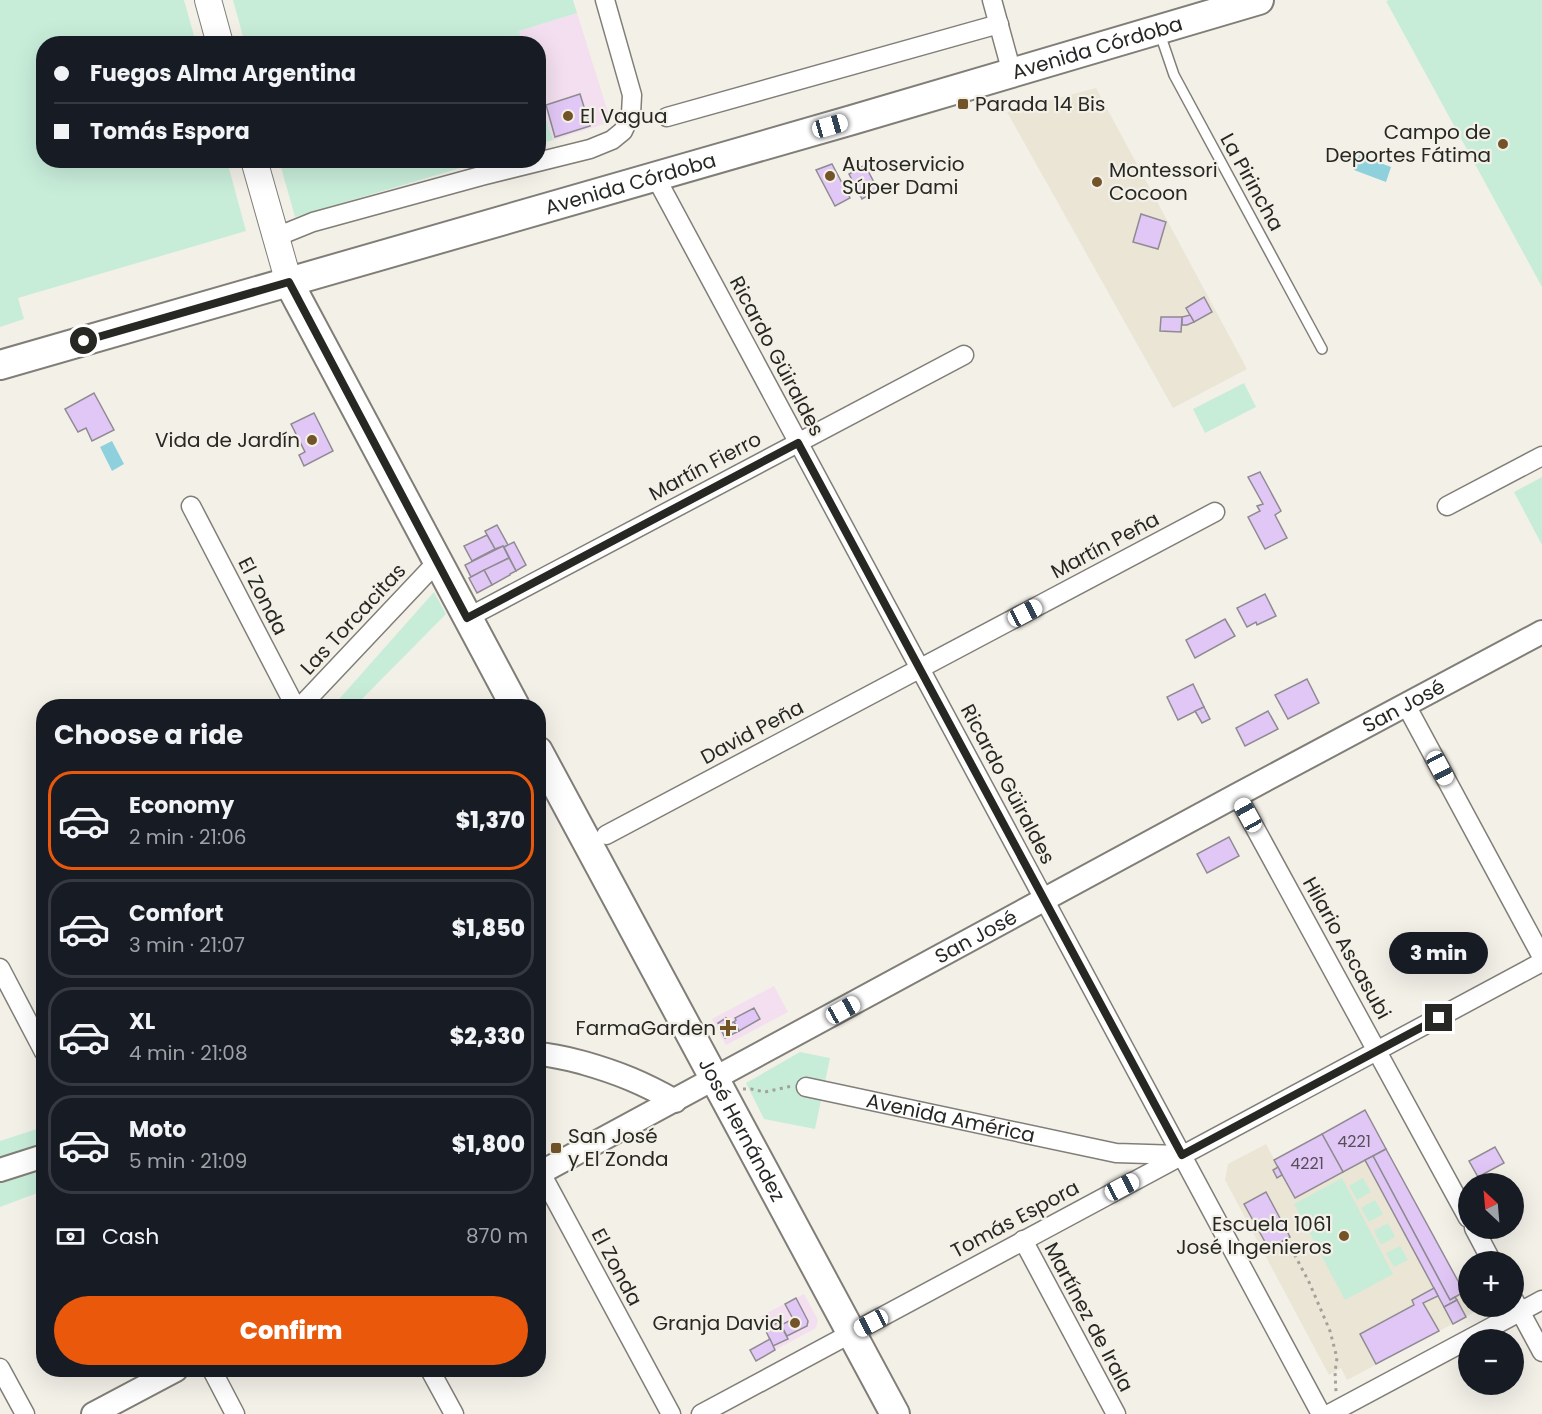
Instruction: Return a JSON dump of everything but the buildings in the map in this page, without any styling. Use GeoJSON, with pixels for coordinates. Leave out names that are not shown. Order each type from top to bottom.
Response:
{"type":"FeatureCollection","features":[{"type":"Feature","properties":{"kind":"main road"},"geometry":{"type":"LineString","coordinates":[[208,0],[218,36]]}},
{"type":"Feature","properties":{"kind":"main road","name":"Avenida Córdoba"},"geometry":{"type":"LineString","coordinates":[[0,365],[1259,0]]}},
{"type":"Feature","properties":{"kind":"main road"},"geometry":{"type":"LineString","coordinates":[[256,168],[289,282],[511,699]]}},
{"type":"Feature","properties":{"kind":"main road","name":"José Hernández"},"geometry":{"type":"LineString","coordinates":[[546,766],[895,1414]]}},
{"type":"Feature","properties":{"kind":"street"},"geometry":{"type":"LineString","coordinates":[[546,160],[590,149],[612,140],[623,131],[631,114],[632,95],[605,0]]}},
{"type":"Feature","properties":{"kind":"street"},"geometry":{"type":"LineString","coordinates":[[992,0],[1012,73]]}},
{"type":"Feature","properties":{"kind":"street"},"geometry":{"type":"LineString","coordinates":[[667,117],[999,24]]}},
{"type":"Feature","properties":{"kind":"street"},"geometry":{"type":"LineString","coordinates":[[276,237],[324,219],[513,168]]}},
{"type":"Feature","properties":{"kind":"street","name":"Ricardo Güiraldes"},"geometry":{"type":"LineString","coordinates":[[655,176],[1321,1414]]}},
{"type":"Feature","properties":{"kind":"street","name":"Martín Fierro"},"geometry":{"type":"LineString","coordinates":[[467,618],[964,355]]}},
{"type":"Feature","properties":{"kind":"street"},"geometry":{"type":"LineString","coordinates":[[1447,506],[1542,456]]}},
{"type":"Feature","properties":{"kind":"street","name":"El Zonda"},"geometry":{"type":"LineString","coordinates":[[191,506],[291,699]]}},
{"type":"Feature","properties":{"kind":"street","name":"Martín Peña"},"geometry":{"type":"LineString","coordinates":[[920,669],[1215,512]]}},
{"type":"Feature","properties":{"kind":"street","name":"Las Torcacitas"},"geometry":{"type":"LineString","coordinates":[[308,699],[437,562]]}},
{"type":"Feature","properties":{"kind":"street","name":"San José"},"geometry":{"type":"LineString","coordinates":[[546,1171],[675,1101],[719,1086],[1044,900],[1542,632]]}},
{"type":"Feature","properties":{"kind":"street","name":"David Peña"},"geometry":{"type":"LineString","coordinates":[[606,835],[920,669]]}},
{"type":"Feature","properties":{"kind":"street"},"geometry":{"type":"LineString","coordinates":[[1406,705],[1542,957]]}},
{"type":"Feature","properties":{"kind":"street","name":"Hilario Ascasubi"},"geometry":{"type":"LineString","coordinates":[[1237,795],[1458,1200]]}},
{"type":"Feature","properties":{"kind":"street","name":"Tomás Espora"},"geometry":{"type":"LineString","coordinates":[[701,1414],[1542,962]]}},
{"type":"Feature","properties":{"kind":"street"},"geometry":{"type":"LineString","coordinates":[[0,968],[36,1037]]}},
{"type":"Feature","properties":{"kind":"street"},"geometry":{"type":"LineString","coordinates":[[546,1054],[612,1071],[645,1084],[675,1101]]}},
{"type":"Feature","properties":{"kind":"street","name":"Avenida América"},"geometry":{"type":"LineString","coordinates":[[806,1087],[1116,1153],[1182,1155]]}},
{"type":"Feature","properties":{"kind":"street"},"geometry":{"type":"LineString","coordinates":[[0,1170],[36,1159]]}},
{"type":"Feature","properties":{"kind":"street","name":"El Zonda"},"geometry":{"type":"LineString","coordinates":[[546,1185],[671,1414]]}},
{"type":"Feature","properties":{"kind":"street","name":"Martínez de Irala"},"geometry":{"type":"LineString","coordinates":[[1023,1240],[1116,1414]]}},
{"type":"Feature","properties":{"kind":"street"},"geometry":{"type":"LineString","coordinates":[[1524,1304],[1542,1300]]}},
{"type":"Feature","properties":{"kind":"street"},"geometry":{"type":"LineString","coordinates":[[1329,1414],[1498,1317]]}},
{"type":"Feature","properties":{"kind":"street"},"geometry":{"type":"LineString","coordinates":[[1523,1317],[1542,1352]]}},
{"type":"Feature","properties":{"kind":"street"},"geometry":{"type":"LineString","coordinates":[[0,1368],[25,1414]]}},
{"type":"Feature","properties":{"kind":"street"},"geometry":{"type":"LineString","coordinates":[[93,1414],[163,1377]]}},
{"type":"Feature","properties":{"kind":"street"},"geometry":{"type":"LineString","coordinates":[[216,1377],[235,1414]]}},
{"type":"Feature","properties":{"kind":"street"},"geometry":{"type":"LineString","coordinates":[[434,1377],[454,1414]]}},
{"type":"Feature","properties":{"kind":"lane","name":"La Pirincha"},"geometry":{"type":"LineString","coordinates":[[1159,30],[1174,75],[1322,349]]}},
{"type":"Feature","properties":{"kind":"path"},"geometry":{"type":"LineString","coordinates":[[719,1086],[765,1092],[793,1086],[806,1087]]}},
{"type":"Feature","properties":{"kind":"path"},"geometry":{"type":"LineString","coordinates":[[1291,1248],[1309,1282],[1330,1331],[1337,1358],[1335,1372]]}},
{"type":"Feature","properties":{"kind":"shaded area"},"geometry":{"type":"Polygon","coordinates":[[[577,13],[611,122],[553,140],[546,116],[546,36],[521,36],[519,31],[577,13]]]}},
{"type":"Feature","properties":{"kind":"shaded area","name":"Montessori Cocoon"},"geometry":{"type":"Polygon","coordinates":[[[1096,88],[1247,369],[1173,408],[1007,112],[1096,88]]]}},
{"type":"Feature","properties":{"kind":"shaded area"},"geometry":{"type":"Polygon","coordinates":[[[774,986],[788,1012],[726,1045],[712,1019],[774,986]]]}},
{"type":"Feature","properties":{"kind":"shaded area","name":"Escuela 1061 José Ingenieros"},"geometry":{"type":"Polygon","coordinates":[[[1365,1110],[1458,1282],[1458,1317],[1466,1317],[1347,1380],[1341,1368],[1329,1375],[1225,1180],[1228,1164],[1266,1144],[1274,1159],[1365,1110]]]}},
{"type":"Feature","properties":{"kind":"shaded area"},"geometry":{"type":"Polygon","coordinates":[[[804,1294],[818,1320],[816,1328],[775,1350],[759,1317],[804,1294]]]}},
{"type":"Feature","properties":{"kind":"green space"},"geometry":{"type":"Polygon","coordinates":[[[0,0],[184,0],[194,36],[36,36],[36,168],[229,168],[246,231],[18,298],[24,319],[0,327],[0,0]]]}},
{"type":"Feature","properties":{"kind":"green space"},"geometry":{"type":"Polygon","coordinates":[[[233,0],[573,0],[577,13],[519,31],[521,36],[243,36],[233,0]]]}},
{"type":"Feature","properties":{"kind":"green space","name":"Campo de Deportes Fátima"},"geometry":{"type":"Polygon","coordinates":[[[1542,0],[1542,287],[1386,1],[1542,0]]]}},
{"type":"Feature","properties":{"kind":"green space"},"geometry":{"type":"Polygon","coordinates":[[[546,118],[553,140],[546,142],[546,118]]]}},
{"type":"Feature","properties":{"kind":"green space"},"geometry":{"type":"Polygon","coordinates":[[[281,168],[460,168],[295,217],[281,168]]]}},
{"type":"Feature","properties":{"kind":"green space"},"geometry":{"type":"Polygon","coordinates":[[[1244,383],[1256,407],[1205,433],[1193,409],[1244,383]]]}},
{"type":"Feature","properties":{"kind":"green space"},"geometry":{"type":"Polygon","coordinates":[[[1542,477],[1542,545],[1514,492],[1542,477]]]}},
{"type":"Feature","properties":{"kind":"green space"},"geometry":{"type":"Polygon","coordinates":[[[434,592],[446,614],[362,699],[339,699],[434,592]]]}},
{"type":"Feature","properties":{"kind":"green space"},"geometry":{"type":"Polygon","coordinates":[[[800,1052],[830,1058],[815,1129],[764,1119],[746,1083],[800,1052]]]}},
{"type":"Feature","properties":{"kind":"green space"},"geometry":{"type":"Polygon","coordinates":[[[36,1129],[36,1150],[0,1163],[0,1141],[36,1129]]]}},
{"type":"Feature","properties":{"kind":"green space"},"geometry":{"type":"Polygon","coordinates":[[[36,1168],[36,1194],[0,1207],[0,1180],[36,1168]]]}},
{"type":"Feature","properties":{"kind":"green space"},"geometry":{"type":"Polygon","coordinates":[[[1342,1178],[1393,1274],[1345,1300],[1294,1204],[1342,1178]]]}},
{"type":"Feature","properties":{"kind":"green space"},"geometry":{"type":"Polygon","coordinates":[[[1363,1178],[1371,1192],[1357,1200],[1349,1186],[1363,1178]]]}},
{"type":"Feature","properties":{"kind":"green space"},"geometry":{"type":"Polygon","coordinates":[[[1375,1200],[1383,1214],[1369,1222],[1361,1208],[1375,1200]]]}},
{"type":"Feature","properties":{"kind":"green space"},"geometry":{"type":"Polygon","coordinates":[[[1388,1223],[1395,1237],[1381,1245],[1374,1231],[1388,1223]]]}},
{"type":"Feature","properties":{"kind":"green space"},"geometry":{"type":"Polygon","coordinates":[[[1400,1246],[1408,1260],[1394,1267],[1386,1253],[1400,1246]]]}},
{"type":"Feature","properties":{"kind":"water"},"geometry":{"type":"Polygon","coordinates":[[[1359,155],[1391,167],[1386,182],[1354,170],[1359,155]]]}},
{"type":"Feature","properties":{"kind":"water"},"geometry":{"type":"Polygon","coordinates":[[[112,441],[124,464],[112,471],[100,447],[112,441]]]}},
{"type":"Feature","properties":{"kind":"place","name":"Parada 14 Bis"},"geometry":{"type":"Point","coordinates":[963,104]}},
{"type":"Feature","properties":{"kind":"place","name":"El Vagua"},"geometry":{"type":"Point","coordinates":[568,116]}},
{"type":"Feature","properties":{"kind":"place","name":"Campo de Deportes Fátima"},"geometry":{"type":"Point","coordinates":[1503,144]}},
{"type":"Feature","properties":{"kind":"place","name":"Autoservicio Súper Dami"},"geometry":{"type":"Point","coordinates":[830,176]}},
{"type":"Feature","properties":{"kind":"place","name":"Montessori Cocoon"},"geometry":{"type":"Point","coordinates":[1097,182]}},
{"type":"Feature","properties":{"kind":"place","name":"Vida de Jardín"},"geometry":{"type":"Point","coordinates":[312,440]}},
{"type":"Feature","properties":{"kind":"place","name":"FarmaGarden"},"geometry":{"type":"Point","coordinates":[728,1028]}},
{"type":"Feature","properties":{"kind":"place","name":"San José y El Zonda"},"geometry":{"type":"Point","coordinates":[556,1148]}},
{"type":"Feature","properties":{"kind":"place","name":"Escuela 1061 José Ingenieros"},"geometry":{"type":"Point","coordinates":[1344,1236]}},
{"type":"Feature","properties":{"kind":"place","name":"Granja David"},"geometry":{"type":"Point","coordinates":[795,1323]}},
{"type":"Feature","properties":{"kind":"route"},"geometry":{"type":"LineString","coordinates":[[84,341],[289,282],[467,618],[798,443],[1182,1155],[1439,1018]]}}]}
